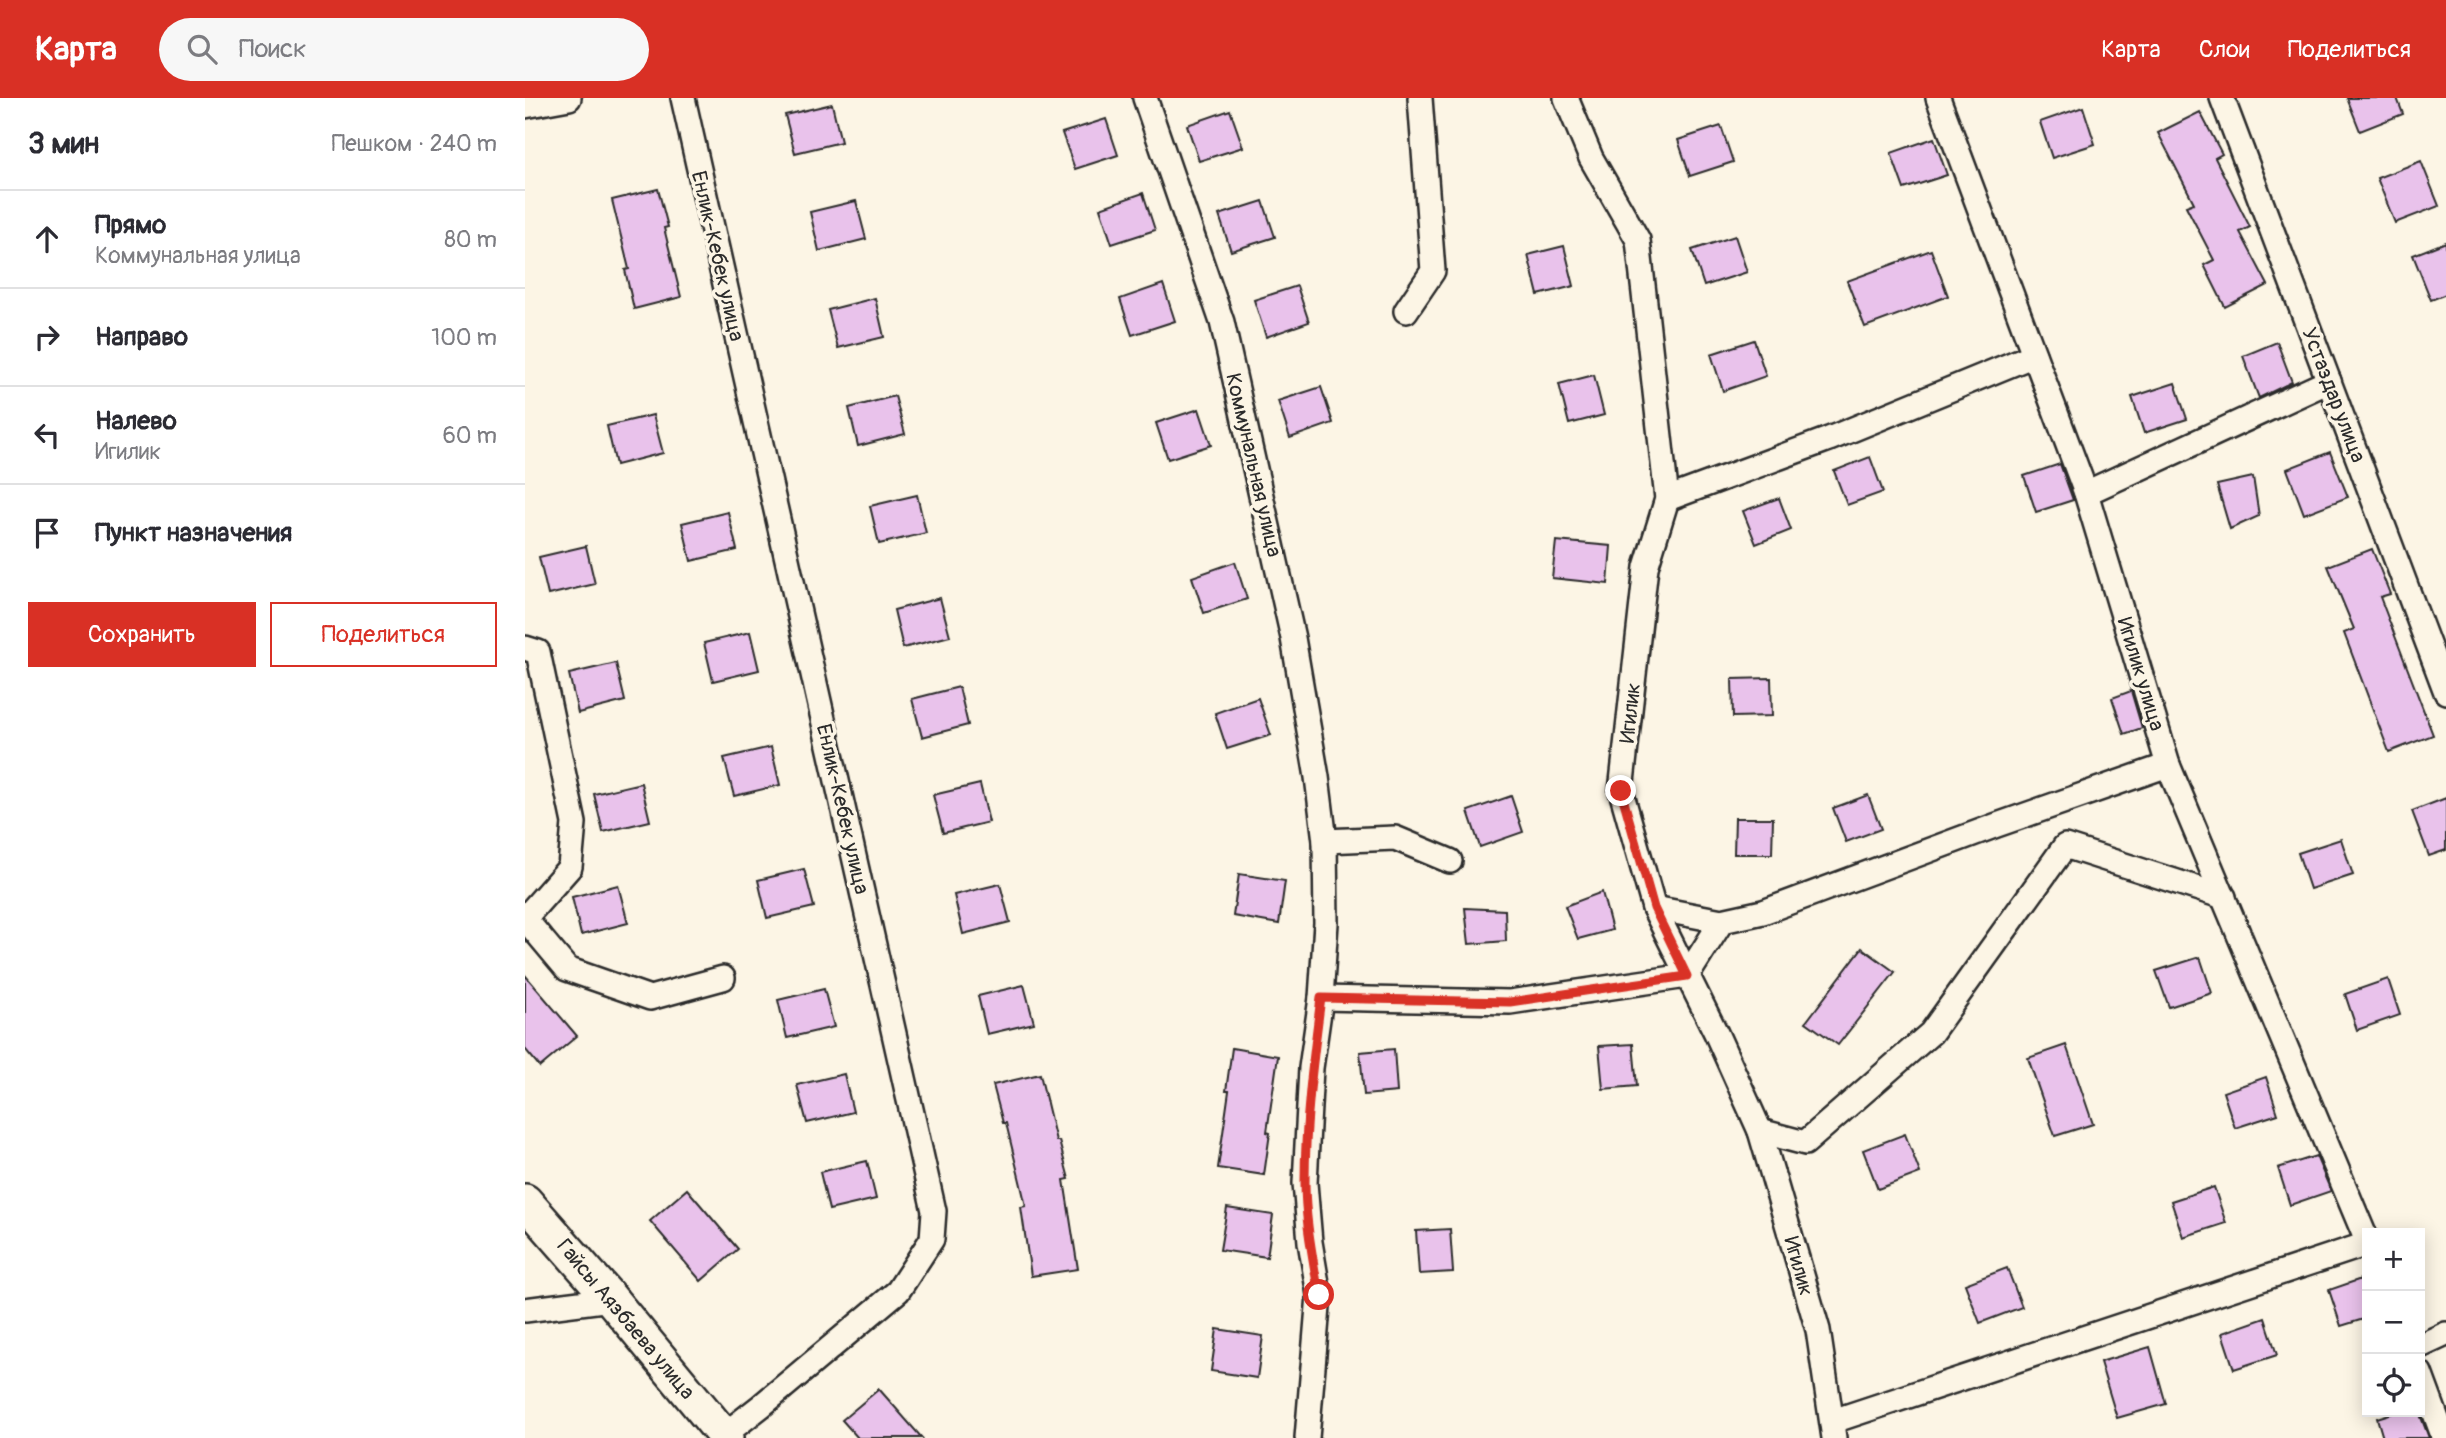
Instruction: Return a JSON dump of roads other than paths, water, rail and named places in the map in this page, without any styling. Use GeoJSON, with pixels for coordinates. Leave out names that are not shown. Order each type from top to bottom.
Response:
{"type":"FeatureCollection","features":[{"type":"Feature","properties":{"kind":"highway","name":"Гайсы Аязбаева улица"},"geometry":{"type":"LineString","coordinates":[[525,1200],[611,1299],[723,1437]]}},
{"type":"Feature","properties":{"kind":"street"},"geometry":{"type":"LineString","coordinates":[[525,106],[569,98]]}},
{"type":"Feature","properties":{"kind":"street","name":"Енлик-Кебек улица"},"geometry":{"type":"LineString","coordinates":[[683,98],[934,1211],[932,1238],[898,1291],[723,1437]]}},
{"type":"Feature","properties":{"kind":"street","name":"Коммунальная улица"},"geometry":{"type":"LineString","coordinates":[[1145,98],[1222,322],[1293,638],[1325,841],[1326,923],[1321,998],[1311,1068],[1305,1183],[1310,1242],[1319,1295],[1307,1438]]}},
{"type":"Feature","properties":{"kind":"street"},"geometry":{"type":"LineString","coordinates":[[1406,311],[1433,271],[1420,98]]}},
{"type":"Feature","properties":{"kind":"street","name":"Игилик"},"geometry":{"type":"LineString","coordinates":[[1566,98],[1591,158],[1639,240],[1667,499],[1646,567],[1621,791],[1654,908],[1760,1130],[1818,1330],[1833,1429]]}},
{"type":"Feature","properties":{"kind":"street","name":"Игилик улица"},"geometry":{"type":"LineString","coordinates":[[1938,98],[2086,493],[2168,765],[2362,1231]]}},
{"type":"Feature","properties":{"kind":"street","name":"Устаздар улица"},"geometry":{"type":"LineString","coordinates":[[2222,98],[2446,692]]}},
{"type":"Feature","properties":{"kind":"street"},"geometry":{"type":"LineString","coordinates":[[1667,499],[1829,439],[2034,355]]}},
{"type":"Feature","properties":{"kind":"street"},"geometry":{"type":"LineString","coordinates":[[2086,493],[2329,381]]}},
{"type":"Feature","properties":{"kind":"street"},"geometry":{"type":"LineString","coordinates":[[525,648],[538,652],[574,823],[571,867],[525,919],[567,969],[650,998],[723,978]]}},
{"type":"Feature","properties":{"kind":"street"},"geometry":{"type":"LineString","coordinates":[[1654,908],[1722,921],[1763,912],[2168,765]]}},
{"type":"Feature","properties":{"kind":"street"},"geometry":{"type":"LineString","coordinates":[[1325,841],[1395,838],[1450,861]]}},
{"type":"Feature","properties":{"kind":"street"},"geometry":{"type":"LineString","coordinates":[[1760,1130],[1805,1143],[1931,1033],[2065,846],[2224,898]]}},
{"type":"Feature","properties":{"kind":"street"},"geometry":{"type":"LineString","coordinates":[[1321,998],[1510,1002],[1687,976],[1722,921]]}},
{"type":"Feature","properties":{"kind":"street"},"geometry":{"type":"LineString","coordinates":[[1833,1429],[2362,1245]]}},
{"type":"Feature","properties":{"kind":"street"},"geometry":{"type":"LineString","coordinates":[[525,1310],[611,1299]]}},
{"type":"Feature","properties":{"kind":"street"},"geometry":{"type":"LineString","coordinates":[[2425,1344],[2446,1334]]}},
{"type":"Feature","properties":{"kind":"street"},"geometry":{"type":"LineString","coordinates":[[2425,1387],[2444,1438]]}}]}
